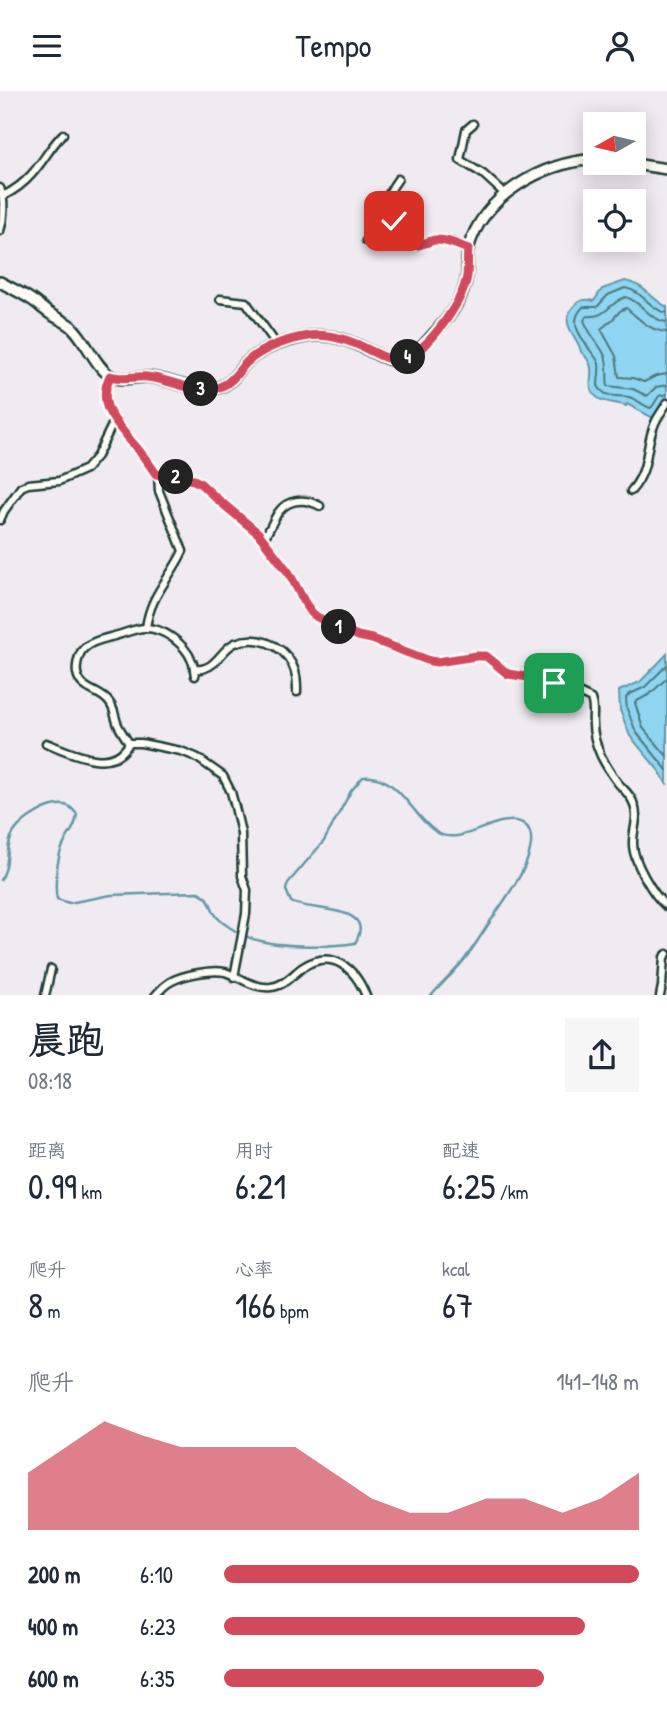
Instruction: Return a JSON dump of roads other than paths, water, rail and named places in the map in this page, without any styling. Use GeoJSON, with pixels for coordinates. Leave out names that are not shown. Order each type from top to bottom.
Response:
{"type":"FeatureCollection","features":[{"type":"Feature","properties":{"kind":"main road"},"geometry":{"type":"LineString","coordinates":[[0,282],[71,325],[102,369],[119,379],[147,377],[204,390],[220,387],[261,352],[298,338],[322,334],[348,341],[385,359],[408,358],[438,330],[452,312],[467,276],[468,249],[479,225],[490,210],[525,180],[583,160]]}},
{"type":"Feature","properties":{"kind":"main road"},"geometry":{"type":"LineString","coordinates":[[646,166],[667,169]]}},
{"type":"Feature","properties":{"kind":"street"},"geometry":{"type":"LineString","coordinates":[[473,124],[466,130],[460,160],[482,174],[506,195]]}},
{"type":"Feature","properties":{"kind":"street"},"geometry":{"type":"LineString","coordinates":[[3,196],[30,176],[62,134]]}},
{"type":"Feature","properties":{"kind":"street"},"geometry":{"type":"LineString","coordinates":[[393,232],[396,227],[386,199],[398,179]]}},
{"type":"Feature","properties":{"kind":"street"},"geometry":{"type":"LineString","coordinates":[[0,188],[3,196],[0,231]]}},
{"type":"Feature","properties":{"kind":"street"},"geometry":{"type":"LineString","coordinates":[[366,241],[386,232],[393,232],[413,245],[434,240],[449,241],[468,249]]}},
{"type":"Feature","properties":{"kind":"street"},"geometry":{"type":"LineString","coordinates":[[220,299],[246,302],[276,346]]}},
{"type":"Feature","properties":{"kind":"street"},"geometry":{"type":"LineString","coordinates":[[110,376],[106,385],[106,406],[114,421],[156,474],[194,480],[201,484],[264,539],[317,617],[358,636],[430,661],[486,656],[508,674],[542,679],[591,699],[594,709],[592,722],[602,758],[633,801],[636,813],[632,843],[639,865],[652,889],[667,907]]}},
{"type":"Feature","properties":{"kind":"street"},"geometry":{"type":"LineString","coordinates":[[631,491],[645,470],[653,430],[667,403]]}},
{"type":"Feature","properties":{"kind":"street"},"geometry":{"type":"LineString","coordinates":[[0,520],[21,487],[59,481],[86,469],[97,456],[114,421]]}},
{"type":"Feature","properties":{"kind":"street"},"geometry":{"type":"LineString","coordinates":[[146,628],[147,616],[156,595],[183,551],[159,491],[159,474]]}},
{"type":"Feature","properties":{"kind":"street"},"geometry":{"type":"LineString","coordinates":[[264,539],[279,511],[292,502],[306,500],[320,506]]}},
{"type":"Feature","properties":{"kind":"street"},"geometry":{"type":"LineString","coordinates":[[129,743],[117,722],[114,708],[106,698],[86,688],[77,673],[80,653],[93,643],[146,628],[177,641],[193,662],[194,673],[210,666],[232,644],[257,639],[279,649],[293,665],[297,692]]}},
{"type":"Feature","properties":{"kind":"street"},"geometry":{"type":"LineString","coordinates":[[46,743],[88,758],[103,760],[125,751],[129,743]]}},
{"type":"Feature","properties":{"kind":"street"},"geometry":{"type":"LineString","coordinates":[[129,743],[181,751],[223,776],[235,807],[241,833],[242,876],[247,890],[244,925],[234,977]]}},
{"type":"Feature","properties":{"kind":"street"},"geometry":{"type":"LineString","coordinates":[[660,995],[664,957],[667,954]]}},
{"type":"Feature","properties":{"kind":"street"},"geometry":{"type":"LineString","coordinates":[[156,995],[171,981],[191,974],[215,971],[225,972],[254,985],[271,987],[279,985],[318,960],[339,962],[349,969],[358,979],[366,995]]}},
{"type":"Feature","properties":{"kind":"street"},"geometry":{"type":"LineString","coordinates":[[45,995],[51,969]]}},
{"type":"Feature","properties":{"kind":"water"},"geometry":{"type":"Polygon","coordinates":[[[625,281],[642,288],[667,307],[667,396],[653,418],[627,404],[626,406],[601,400],[593,393],[590,365],[568,325],[569,313],[576,304],[583,300],[594,301],[602,289],[625,281]]]}},
{"type":"Feature","properties":{"kind":"water"},"geometry":{"type":"Polygon","coordinates":[[[667,654],[667,785],[660,772],[630,736],[620,710],[619,691],[640,682],[667,654]]]}},
{"type":"Feature","properties":{"kind":"waterway"},"geometry":{"type":"LineString","coordinates":[[0,880],[11,838],[18,827],[46,808],[68,806],[77,814],[60,856],[56,879],[57,899],[69,903],[111,895],[198,892],[209,900],[214,913],[221,921],[256,940],[308,946],[355,943],[360,930],[357,922],[350,916],[291,902],[286,890],[288,883],[324,841],[351,791],[363,777],[376,778],[396,789],[438,833],[457,836],[497,823],[516,821],[525,825],[531,836],[528,858],[515,884],[468,955],[432,995]]}}]}
